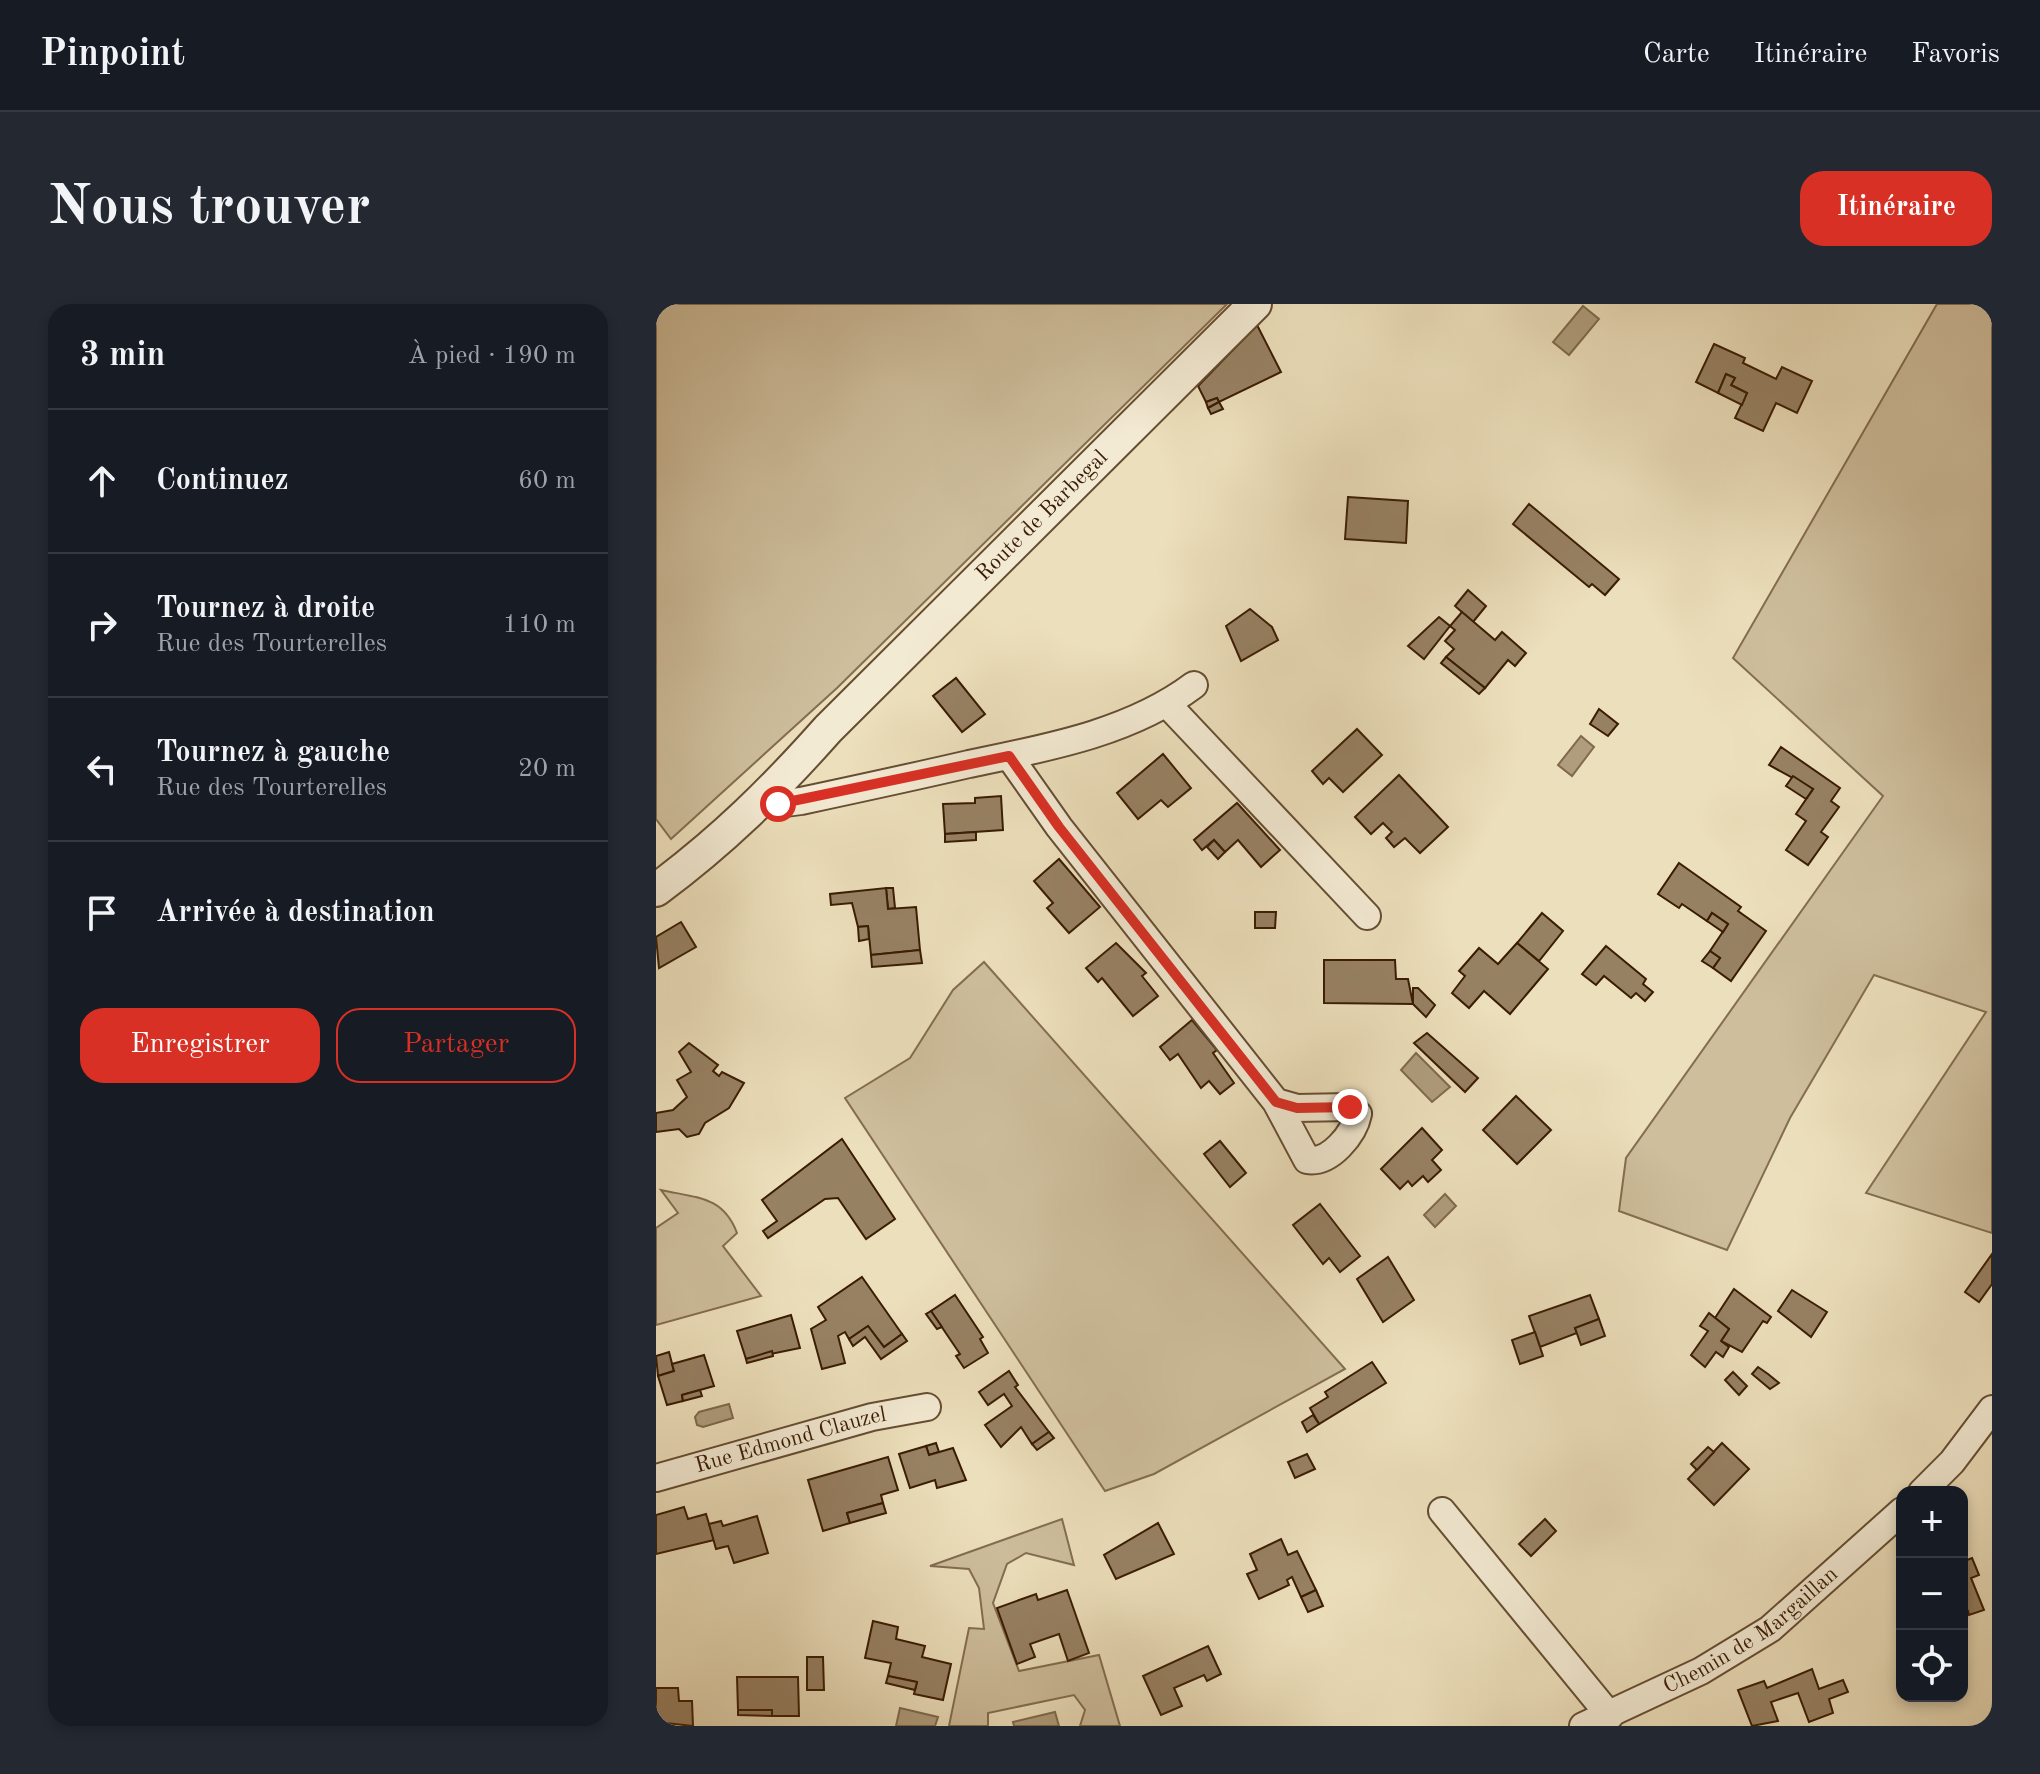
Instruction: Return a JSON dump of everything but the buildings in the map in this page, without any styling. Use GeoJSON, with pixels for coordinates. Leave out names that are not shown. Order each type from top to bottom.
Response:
{"type":"FeatureCollection","features":[{"type":"Feature","properties":{"kind":"street","name":"Route de Barbegal"},"geometry":{"type":"LineString","coordinates":[[656,890],[725,837],[765,799],[828,729],[1255,304]]}},
{"type":"Feature","properties":{"kind":"street"},"geometry":{"type":"LineString","coordinates":[[765,799],[778,804],[801,801],[1009,756],[1106,730],[1168,705],[1194,685]]}},
{"type":"Feature","properties":{"kind":"street"},"geometry":{"type":"LineString","coordinates":[[1168,705],[1367,916]]}},
{"type":"Feature","properties":{"kind":"street"},"geometry":{"type":"LineString","coordinates":[[1009,756],[1059,827],[1276,1102]]}},
{"type":"Feature","properties":{"kind":"street","name":"Rue Edmond Clauzel"},"geometry":{"type":"LineString","coordinates":[[656,1478],[872,1417],[927,1407]]}},
{"type":"Feature","properties":{"kind":"street"},"geometry":{"type":"LineString","coordinates":[[1928,1486],[1952,1462],[1992,1409]]}},
{"type":"Feature","properties":{"kind":"street"},"geometry":{"type":"LineString","coordinates":[[1442,1511],[1610,1716]]}},
{"type":"Feature","properties":{"kind":"street","name":"Chemin de Margaillan"},"geometry":{"type":"LineString","coordinates":[[1583,1726],[1701,1671],[1770,1629],[1896,1516]]}},
{"type":"Feature","properties":{"kind":"shaded area"},"geometry":{"type":"Polygon","coordinates":[[[656,304],[1227,304],[837,688],[671,839],[656,819],[656,304]]]}},
{"type":"Feature","properties":{"kind":"shaded area"},"geometry":{"type":"Polygon","coordinates":[[[1937,304],[1992,304],[1992,1233],[1866,1193],[1986,1012],[1874,975],[1790,1118],[1727,1250],[1619,1211],[1626,1158],[1883,796],[1733,658],[1937,304]]]}},
{"type":"Feature","properties":{"kind":"shaded area"},"geometry":{"type":"Polygon","coordinates":[[[1583,306],[1599,319],[1569,355],[1553,342],[1583,306]]]}},
{"type":"Feature","properties":{"kind":"shaded area"},"geometry":{"type":"Polygon","coordinates":[[[1581,736],[1594,747],[1572,776],[1558,765],[1581,736]]]}},
{"type":"Feature","properties":{"kind":"shaded area"},"geometry":{"type":"Polygon","coordinates":[[[984,962],[1345,1369],[1154,1474],[1105,1491],[845,1098],[910,1058],[953,990],[984,962]]]}},
{"type":"Feature","properties":{"kind":"shaded area"},"geometry":{"type":"Polygon","coordinates":[[[1416,1053],[1450,1087],[1432,1102],[1401,1070],[1416,1053]]]}},
{"type":"Feature","properties":{"kind":"shaded area"},"geometry":{"type":"Polygon","coordinates":[[[661,1190],[697,1197],[724,1212],[737,1233],[723,1246],[761,1296],[656,1325],[656,1228],[678,1213],[661,1190]]]}},
{"type":"Feature","properties":{"kind":"shaded area"},"geometry":{"type":"Polygon","coordinates":[[[1445,1194],[1456,1206],[1435,1227],[1424,1215],[1445,1194]]]}},
{"type":"Feature","properties":{"kind":"shaded area"},"geometry":{"type":"Polygon","coordinates":[[[729,1404],[733,1418],[703,1427],[697,1425],[695,1417],[699,1412],[729,1404]]]}},
{"type":"Feature","properties":{"kind":"shaded area"},"geometry":{"type":"Polygon","coordinates":[[[1062,1519],[1074,1565],[1026,1553],[1007,1564],[993,1603],[1019,1671],[1099,1655],[1120,1726],[1080,1726],[1085,1710],[1074,1695],[988,1713],[988,1726],[949,1726],[969,1628],[984,1629],[979,1588],[969,1569],[930,1566],[1062,1519]]]}},
{"type":"Feature","properties":{"kind":"shaded area"},"geometry":{"type":"Polygon","coordinates":[[[900,1708],[938,1717],[935,1726],[896,1726],[900,1708]]]}},
{"type":"Feature","properties":{"kind":"shaded area"},"geometry":{"type":"Polygon","coordinates":[[[1055,1712],[1059,1726],[1014,1726],[1013,1722],[1055,1712]]]}},
{"type":"Feature","properties":{"kind":"route"},"geometry":{"type":"LineString","coordinates":[[778,804],[1009,756],[1059,827],[1276,1102],[1297,1108],[1350,1107]]}}]}
